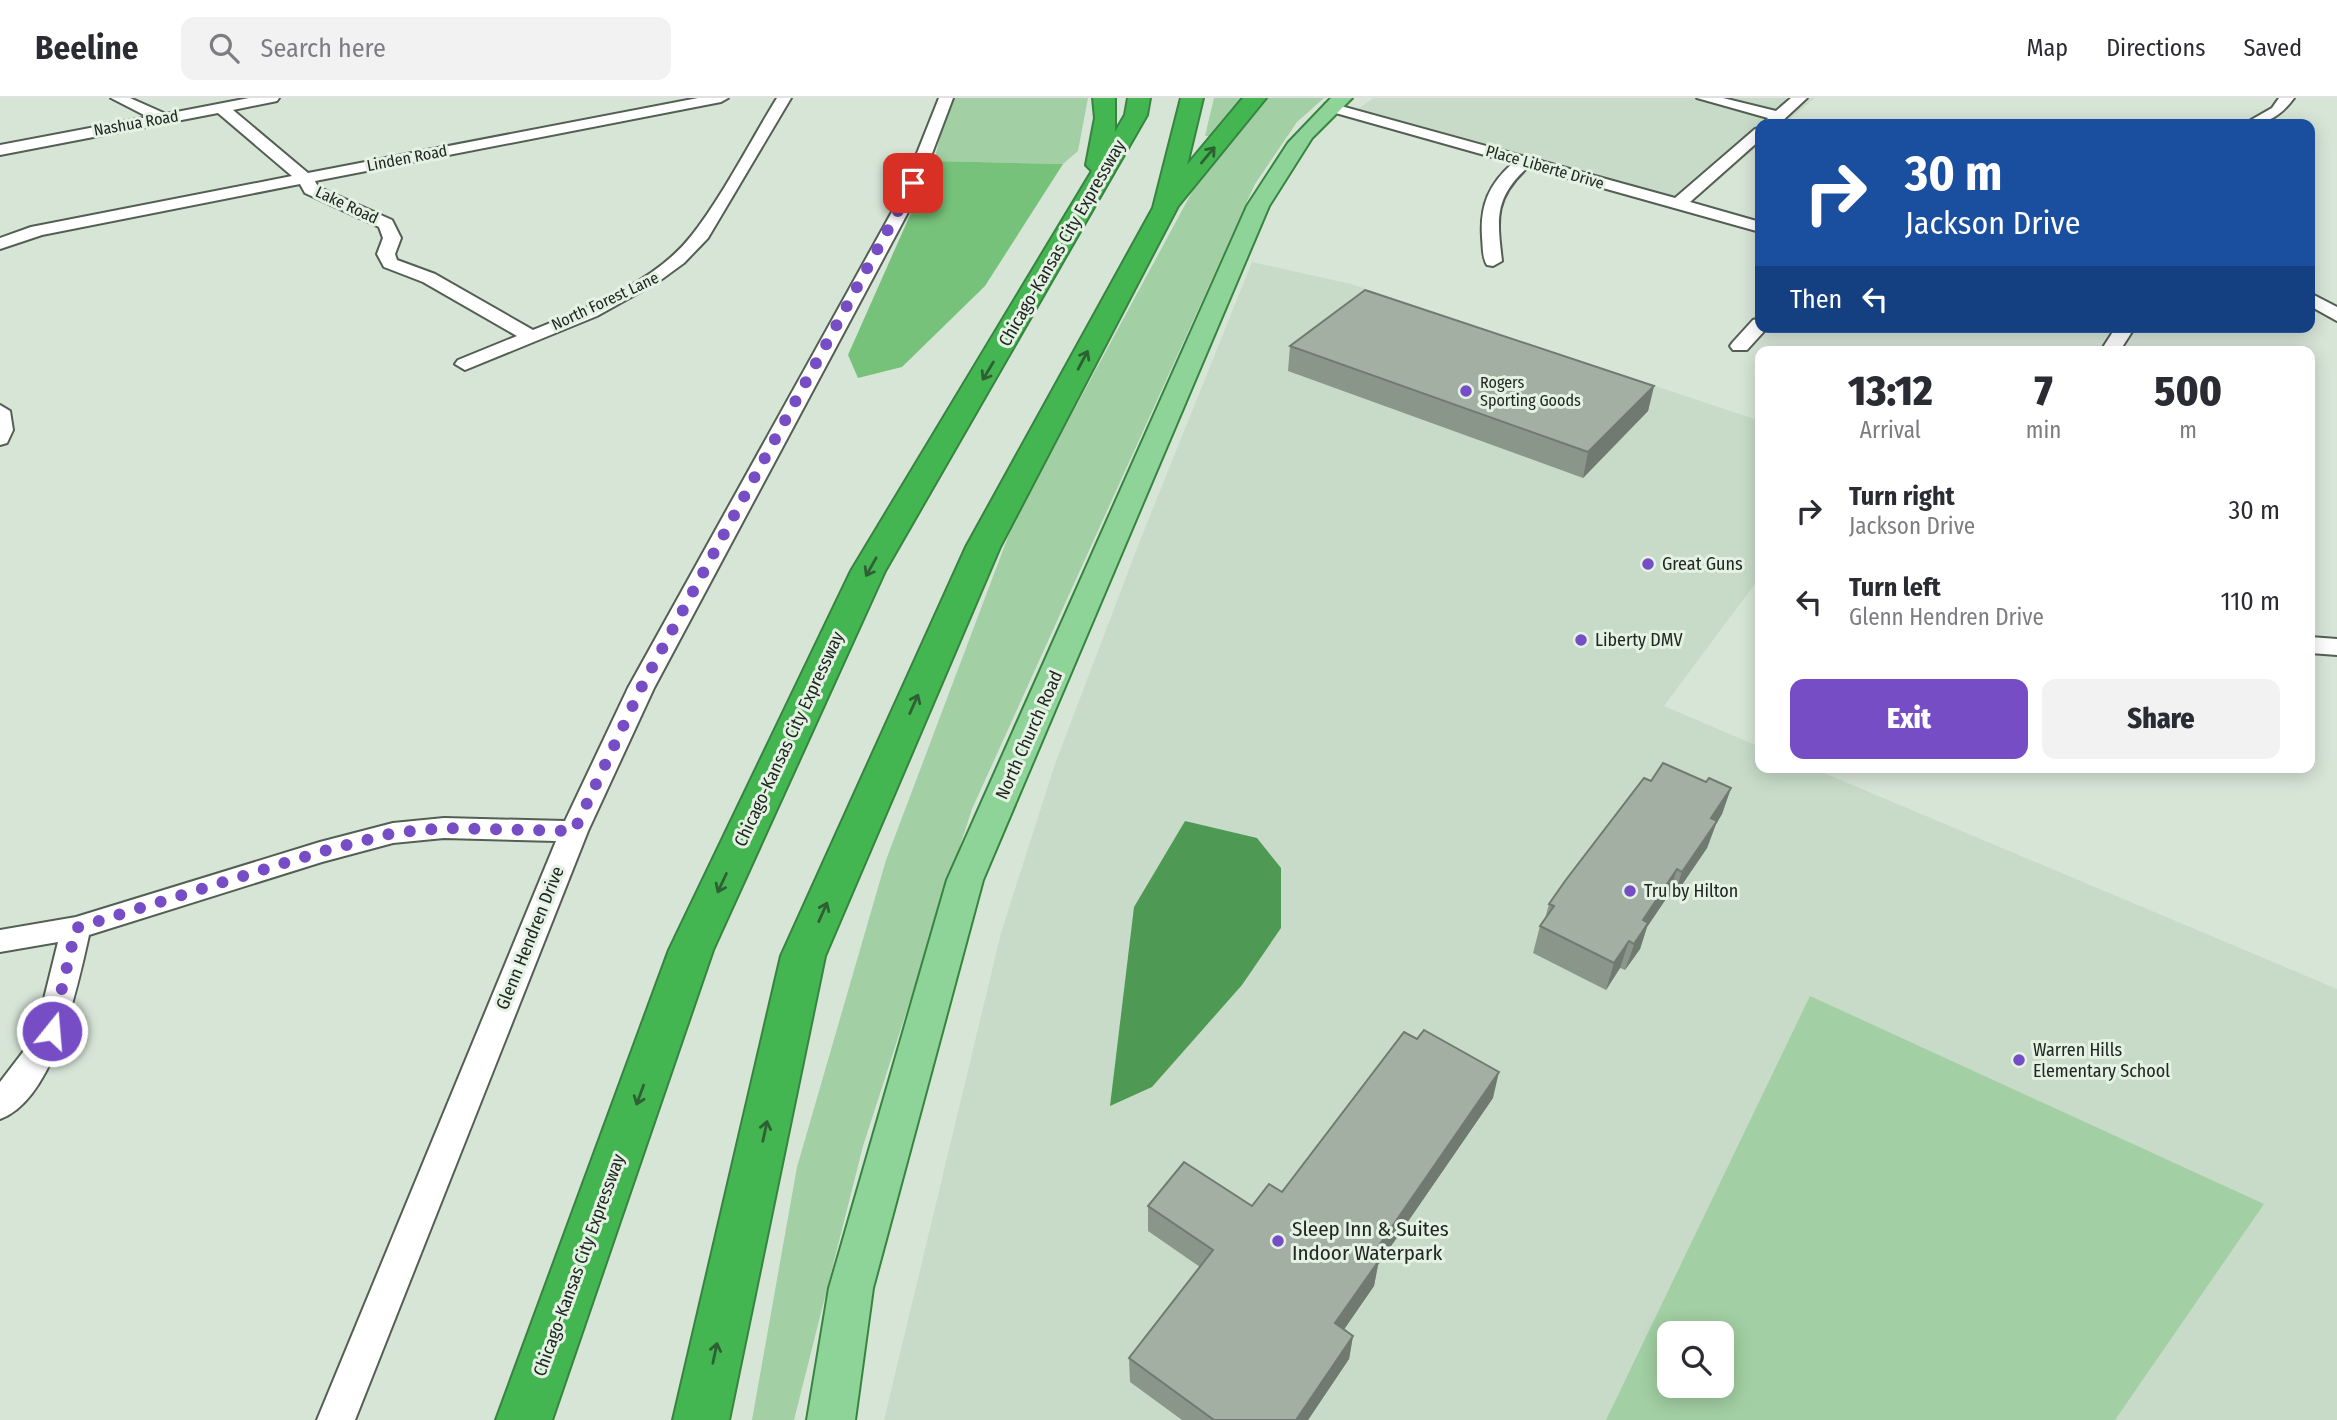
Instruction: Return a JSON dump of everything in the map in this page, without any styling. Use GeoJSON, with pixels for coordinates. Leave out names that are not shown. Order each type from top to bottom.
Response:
{"type":"FeatureCollection","features":[{"type":"Feature","properties":{"kind":"highway"},"geometry":{"type":"LineString","coordinates":[[1095,186],[1106,118],[1104,98]]}},
{"type":"Feature","properties":{"kind":"highway","name":"Chicago-Kansas City Expressway"},"geometry":{"type":"LineString","coordinates":[[524,1420],[691,950],[868,571],[1136,115],[1139,98]]}},
{"type":"Feature","properties":{"kind":"highway"},"geometry":{"type":"LineString","coordinates":[[1165,208],[1192,98]]}},
{"type":"Feature","properties":{"kind":"highway"},"geometry":{"type":"LineString","coordinates":[[701,1420],[803,956],[983,547],[1165,208],[1255,98]]}},
{"type":"Feature","properties":{"kind":"main road","name":"North Church Road"},"geometry":{"type":"LineString","coordinates":[[831,1420],[851,1288],[965,880],[1258,206],[1279,167],[1337,103]]}},
{"type":"Feature","properties":{"kind":"street"},"geometry":{"type":"LineString","coordinates":[[118,98],[163,118]]}},
{"type":"Feature","properties":{"kind":"street","name":"Nashua Road"},"geometry":{"type":"LineString","coordinates":[[0,150],[272,98]]}},
{"type":"Feature","properties":{"kind":"street","name":"Linden Road"},"geometry":{"type":"LineString","coordinates":[[93,219],[721,98]]}},
{"type":"Feature","properties":{"kind":"street","name":"North Forest Lane"},"geometry":{"type":"LineString","coordinates":[[464,364],[637,289],[685,256],[699,239],[784,98]]}},
{"type":"Feature","properties":{"kind":"street","name":"Glenn Hendren Drive"},"geometry":{"type":"LineString","coordinates":[[336,1420],[574,831],[641,688],[906,201],[946,98]]}},
{"type":"Feature","properties":{"kind":"street"},"geometry":{"type":"LineString","coordinates":[[1704,98],[1771,119]]}},
{"type":"Feature","properties":{"kind":"street"},"geometry":{"type":"LineString","coordinates":[[1775,119],[1800,98]]}},
{"type":"Feature","properties":{"kind":"street"},"geometry":{"type":"LineString","coordinates":[[2261,119],[2277,111],[2287,98]]}},
{"type":"Feature","properties":{"kind":"street","name":"Place Liberte Drive"},"geometry":{"type":"LineString","coordinates":[[1337,103],[1525,161],[1755,226]]}},
{"type":"Feature","properties":{"kind":"street","name":"Lake Road"},"geometry":{"type":"LineString","coordinates":[[221,108],[304,178],[311,190],[386,224],[392,238],[386,254],[395,267],[429,278],[530,336]]}},
{"type":"Feature","properties":{"kind":"street"},"geometry":{"type":"LineString","coordinates":[[1678,204],[1755,136]]}},
{"type":"Feature","properties":{"kind":"street"},"geometry":{"type":"LineString","coordinates":[[1493,261],[1488,209],[1504,179],[1525,161]]}},
{"type":"Feature","properties":{"kind":"street"},"geometry":{"type":"LineString","coordinates":[[0,244],[37,231],[93,219]]}},
{"type":"Feature","properties":{"kind":"street"},"geometry":{"type":"LineString","coordinates":[[2315,301],[2337,315]]}},
{"type":"Feature","properties":{"kind":"street"},"geometry":{"type":"LineString","coordinates":[[2315,317],[2337,315]]}},
{"type":"Feature","properties":{"kind":"street"},"geometry":{"type":"LineString","coordinates":[[1740,346],[1755,330]]}},
{"type":"Feature","properties":{"kind":"street"},"geometry":{"type":"LineString","coordinates":[[0,411],[3,430],[0,439]]}},
{"type":"Feature","properties":{"kind":"street"},"geometry":{"type":"LineString","coordinates":[[2315,645],[2337,647]]}},
{"type":"Feature","properties":{"kind":"street"},"geometry":{"type":"LineString","coordinates":[[0,941],[76,928],[320,852],[393,833],[444,828],[574,831]]}},
{"type":"Feature","properties":{"kind":"street"},"geometry":{"type":"LineString","coordinates":[[0,1105],[22,1081],[52,1031],[76,928]]}},
{"type":"Feature","properties":{"kind":"shaded area"},"geometry":{"type":"Polygon","coordinates":[[[950,98],[1088,98],[1078,151],[1063,164],[934,161],[950,98]]]}},
{"type":"Feature","properties":{"kind":"shaded area"},"geometry":{"type":"Polygon","coordinates":[[[1214,98],[1242,98],[1210,136],[1205,136],[1214,98]]]}},
{"type":"Feature","properties":{"kind":"shaded area"},"geometry":{"type":"Polygon","coordinates":[[[1263,98],[1324,98],[1297,122],[1255,184],[972,809],[863,1146],[794,1420],[752,1420],[797,1167],[886,860],[1014,521],[1192,192],[1263,98]]]}},
{"type":"Feature","properties":{"kind":"shaded area"},"geometry":{"type":"Polygon","coordinates":[[[1373,98],[1815,98],[1790,119],[1755,119],[1755,148],[1691,204],[1358,109],[1373,98]]]}},
{"type":"Feature","properties":{"kind":"shaded area"},"geometry":{"type":"Polygon","coordinates":[[[934,161],[1063,164],[985,286],[902,367],[858,378],[848,355],[934,161]]]}},
{"type":"Feature","properties":{"kind":"shaded area"},"geometry":{"type":"Polygon","coordinates":[[[1252,262],[1351,284],[1755,419],[1755,584],[1664,706],[1755,745],[1755,773],[1824,773],[2337,989],[2337,1420],[884,1420],[1001,933],[1055,764],[1139,543],[1252,262]]]}},
{"type":"Feature","properties":{"kind":"shaded area"},"geometry":{"type":"Polygon","coordinates":[[[1185,821],[1257,838],[1281,868],[1281,928],[1242,985],[1152,1087],[1110,1106],[1134,907],[1185,821]]]}},
{"type":"Feature","properties":{"kind":"shaded area"},"geometry":{"type":"Polygon","coordinates":[[[1810,996],[2264,1204],[2115,1420],[1606,1420],[1810,996]]]}},
{"type":"Feature","properties":{"kind":"building","name":"Rogers Sporting Goods"},"geometry":{"type":"Polygon","coordinates":[[[1365,290],[1654,386],[1588,452],[1290,346],[1365,290]]]}},
{"type":"Feature","properties":{"kind":"building","name":"Tru by Hilton"},"geometry":{"type":"Polygon","coordinates":[[[1663,763],[1706,782],[1709,778],[1731,788],[1711,818],[1717,821],[1682,872],[1677,869],[1643,920],[1648,923],[1634,944],[1629,941],[1614,963],[1540,926],[1554,906],[1549,904],[1565,881],[1644,778],[1651,781],[1663,763]]]}},
{"type":"Feature","properties":{"kind":"building","name":"Sleep Inn & Suites Indoor Waterpark"},"geometry":{"type":"Polygon","coordinates":[[[1424,1030],[1499,1072],[1371,1257],[1378,1262],[1335,1323],[1353,1336],[1296,1420],[1214,1420],[1129,1358],[1213,1250],[1148,1206],[1184,1162],[1252,1206],[1269,1184],[1282,1192],[1404,1032],[1417,1039],[1424,1030]]]}},
{"type":"Feature","properties":{"kind":"place","name":"Rogers Sporting Goods"},"geometry":{"type":"Point","coordinates":[1466,391]}},
{"type":"Feature","properties":{"kind":"place","name":"Great Guns"},"geometry":{"type":"Point","coordinates":[1648,564]}},
{"type":"Feature","properties":{"kind":"place","name":"Liberty DMV"},"geometry":{"type":"Point","coordinates":[1581,640]}},
{"type":"Feature","properties":{"kind":"place","name":"Tru by Hilton"},"geometry":{"type":"Point","coordinates":[1630,891]}},
{"type":"Feature","properties":{"kind":"place","name":"Warren Hills Elementary School"},"geometry":{"type":"Point","coordinates":[2019,1060]}},
{"type":"Feature","properties":{"kind":"place","name":"Sleep Inn & Suites Indoor Waterpark"},"geometry":{"type":"Point","coordinates":[1278,1241]}},
{"type":"Feature","properties":{"kind":"route"},"geometry":{"type":"LineString","coordinates":[[52,1031],[61,1004],[76,928],[320,852],[393,833],[444,828],[574,831],[641,688],[851,296],[906,201],[913,183]]}}]}
